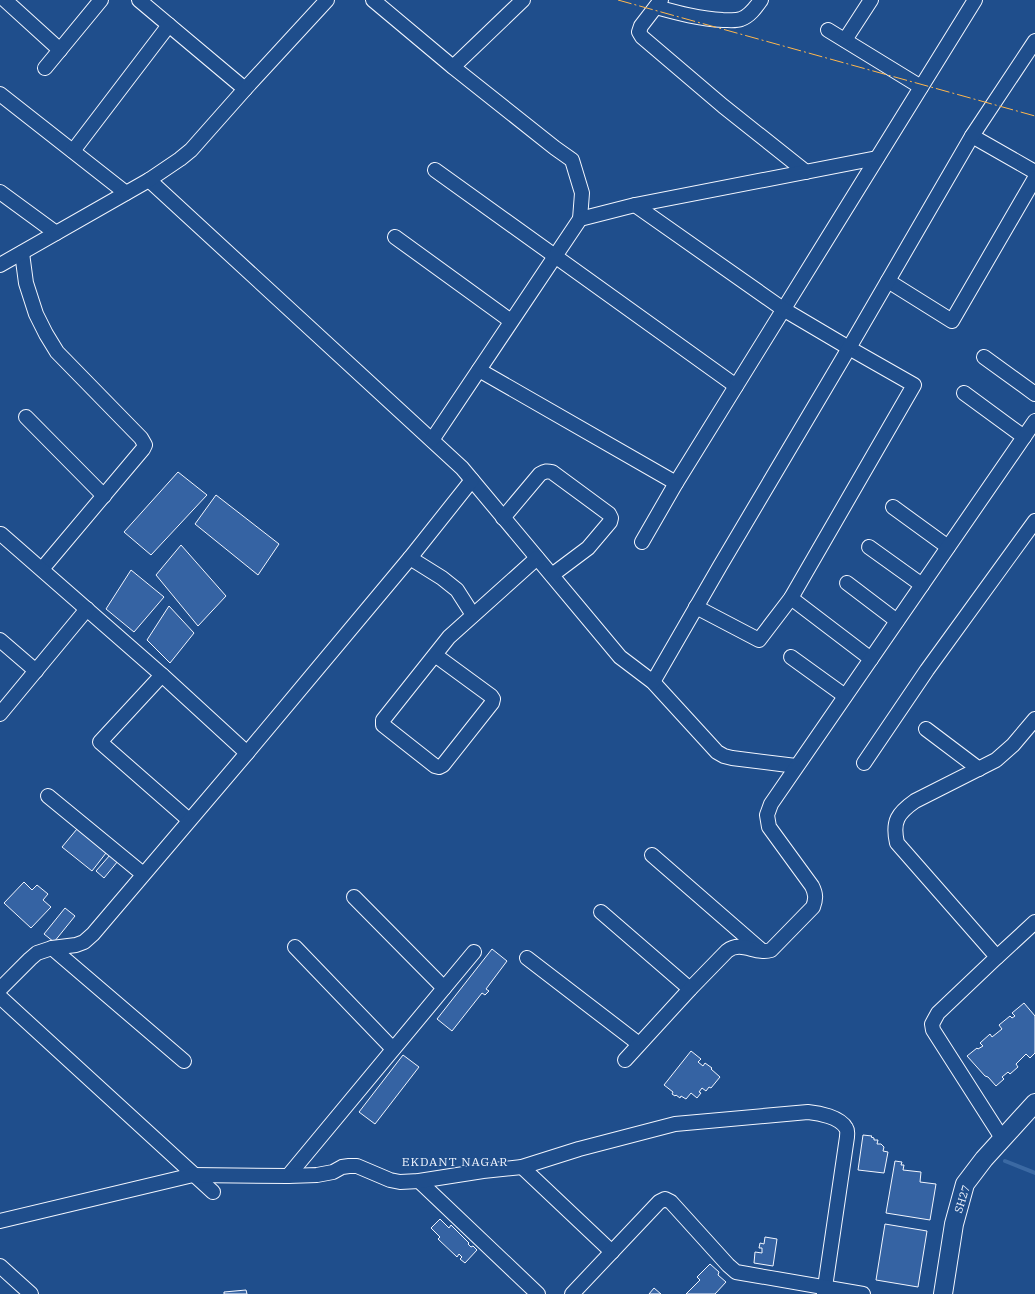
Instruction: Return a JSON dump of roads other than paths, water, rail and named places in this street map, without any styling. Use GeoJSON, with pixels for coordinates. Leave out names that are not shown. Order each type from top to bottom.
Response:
{"type":"FeatureCollection","features":[{"type":"Feature","properties":{"kind":"main road","name":"SH27"},"geometry":{"type":"LineString","coordinates":[[943,1294],[954,1224],[965,1184],[1002,1138],[1035,1104]]}},
{"type":"Feature","properties":{"kind":"street"},"geometry":{"type":"LineString","coordinates":[[4,0],[60,50]]}},
{"type":"Feature","properties":{"kind":"street"},"geometry":{"type":"LineString","coordinates":[[45,68],[101,0]]}},
{"type":"Feature","properties":{"kind":"street"},"geometry":{"type":"LineString","coordinates":[[139,0],[245,89]]}},
{"type":"Feature","properties":{"kind":"street"},"geometry":{"type":"LineString","coordinates":[[0,265],[172,166],[191,150],[327,0]]}},
{"type":"Feature","properties":{"kind":"street"},"geometry":{"type":"LineString","coordinates":[[373,0],[453,67],[572,160],[582,193],[580,219],[432,440]]}},
{"type":"Feature","properties":{"kind":"street"},"geometry":{"type":"LineString","coordinates":[[453,67],[523,0]]}},
{"type":"Feature","properties":{"kind":"street"},"geometry":{"type":"LineString","coordinates":[[761,0],[753,11],[740,20],[700,18],[659,3],[641,26],[639,32],[642,37],[723,106],[806,172]]}},
{"type":"Feature","properties":{"kind":"street"},"geometry":{"type":"LineString","coordinates":[[845,40],[871,0]]}},
{"type":"Feature","properties":{"kind":"street"},"geometry":{"type":"LineString","coordinates":[[642,542],[676,483],[975,0]]}},
{"type":"Feature","properties":{"kind":"street"},"geometry":{"type":"LineString","coordinates":[[73,151],[169,25]]}},
{"type":"Feature","properties":{"kind":"street"},"geometry":{"type":"LineString","coordinates":[[828,30],[921,87]]}},
{"type":"Feature","properties":{"kind":"street"},"geometry":{"type":"LineString","coordinates":[[653,682],[972,136],[1035,41]]}},
{"type":"Feature","properties":{"kind":"street"},"geometry":{"type":"LineString","coordinates":[[0,94],[126,193]]}},
{"type":"Feature","properties":{"kind":"street"},"geometry":{"type":"LineString","coordinates":[[972,136],[1035,172]]}},
{"type":"Feature","properties":{"kind":"street"},"geometry":{"type":"LineString","coordinates":[[580,219],[635,205],[877,158]]}},
{"type":"Feature","properties":{"kind":"street"},"geometry":{"type":"LineString","coordinates":[[435,170],[736,386]]}},
{"type":"Feature","properties":{"kind":"street"},"geometry":{"type":"LineString","coordinates":[[888,281],[952,321],[1035,178]]}},
{"type":"Feature","properties":{"kind":"street"},"geometry":{"type":"LineString","coordinates":[[149,180],[462,468],[620,657],[653,682],[712,746],[724,756],[749,761],[796,766]]}},
{"type":"Feature","properties":{"kind":"street"},"geometry":{"type":"LineString","coordinates":[[0,192],[56,234]]}},
{"type":"Feature","properties":{"kind":"street"},"geometry":{"type":"LineString","coordinates":[[635,205],[783,309],[914,385],[791,598],[759,640],[696,607]]}},
{"type":"Feature","properties":{"kind":"street"},"geometry":{"type":"LineString","coordinates":[[395,237],[511,321]]}},
{"type":"Feature","properties":{"kind":"street"},"geometry":{"type":"LineString","coordinates":[[22,252],[26,283],[36,314],[57,352],[141,438],[145,445],[42,569]]}},
{"type":"Feature","properties":{"kind":"street"},"geometry":{"type":"LineString","coordinates":[[984,357],[1035,394]]}},
{"type":"Feature","properties":{"kind":"street"},"geometry":{"type":"LineString","coordinates":[[479,370],[676,483]]}},
{"type":"Feature","properties":{"kind":"street"},"geometry":{"type":"LineString","coordinates":[[964,393],[1024,437]]}},
{"type":"Feature","properties":{"kind":"street"},"geometry":{"type":"LineString","coordinates":[[26,417],[104,496]]}},
{"type":"Feature","properties":{"kind":"street"},"geometry":{"type":"LineString","coordinates":[[625,1060],[690,989],[732,947],[736,946],[768,951],[775,947],[810,911],[815,900],[812,886],[772,832],[767,815],[771,804],[1035,422]]}},
{"type":"Feature","properties":{"kind":"street"},"geometry":{"type":"LineString","coordinates":[[504,518],[540,474],[548,471],[552,472],[609,514],[611,518],[610,522],[588,548],[552,575]]}},
{"type":"Feature","properties":{"kind":"street"},"geometry":{"type":"LineString","coordinates":[[0,989],[37,953],[52,948],[76,945],[84,942],[93,934],[410,558],[472,480]]}},
{"type":"Feature","properties":{"kind":"street"},"geometry":{"type":"LineString","coordinates":[[893,507],[948,547]]}},
{"type":"Feature","properties":{"kind":"street"},"geometry":{"type":"LineString","coordinates":[[864,763],[927,670],[1035,521]]}},
{"type":"Feature","properties":{"kind":"street"},"geometry":{"type":"LineString","coordinates":[[1,534],[162,675],[247,753]]}},
{"type":"Feature","properties":{"kind":"street"},"geometry":{"type":"LineString","coordinates":[[869,547],[922,584]]}},
{"type":"Feature","properties":{"kind":"street"},"geometry":{"type":"LineString","coordinates":[[410,558],[442,578],[457,590],[473,615]]}},
{"type":"Feature","properties":{"kind":"street"},"geometry":{"type":"LineString","coordinates":[[435,655],[493,699],[443,765],[439,767],[435,766],[383,725],[383,720],[449,637],[538,558]]}},
{"type":"Feature","properties":{"kind":"street"},"geometry":{"type":"LineString","coordinates":[[847,583],[897,620]]}},
{"type":"Feature","properties":{"kind":"street"},"geometry":{"type":"LineString","coordinates":[[791,598],[871,658]]}},
{"type":"Feature","properties":{"kind":"street"},"geometry":{"type":"LineString","coordinates":[[0,714],[87,609]]}},
{"type":"Feature","properties":{"kind":"street"},"geometry":{"type":"LineString","coordinates":[[0,640],[36,670]]}},
{"type":"Feature","properties":{"kind":"street"},"geometry":{"type":"LineString","coordinates":[[790,657],[845,696]]}},
{"type":"Feature","properties":{"kind":"street"},"geometry":{"type":"LineString","coordinates":[[162,675],[100,742],[189,820]]}},
{"type":"Feature","properties":{"kind":"street"},"geometry":{"type":"LineString","coordinates":[[997,957],[897,843],[895,833],[898,817],[904,809],[915,801],[996,760],[1013,745],[1035,718]]}},
{"type":"Feature","properties":{"kind":"street"},"geometry":{"type":"LineString","coordinates":[[926,729],[980,769]]}},
{"type":"Feature","properties":{"kind":"street"},"geometry":{"type":"LineString","coordinates":[[48,796],[143,874]]}},
{"type":"Feature","properties":{"kind":"street"},"geometry":{"type":"LineString","coordinates":[[652,855],[762,951]]}},
{"type":"Feature","properties":{"kind":"street"},"geometry":{"type":"LineString","coordinates":[[354,897],[444,988]]}},
{"type":"Feature","properties":{"kind":"street"},"geometry":{"type":"LineString","coordinates":[[601,912],[690,989]]}},
{"type":"Feature","properties":{"kind":"street"},"geometry":{"type":"LineString","coordinates":[[1002,1138],[933,1030],[932,1024],[938,1013],[1035,922]]}},
{"type":"Feature","properties":{"kind":"street"},"geometry":{"type":"LineString","coordinates":[[295,947],[393,1050]]}},
{"type":"Feature","properties":{"kind":"street"},"geometry":{"type":"LineString","coordinates":[[52,948],[184,1061]]}},
{"type":"Feature","properties":{"kind":"street"},"geometry":{"type":"LineString","coordinates":[[288,1176],[474,952]]}},
{"type":"Feature","properties":{"kind":"street"},"geometry":{"type":"LineString","coordinates":[[527,958],[639,1044]]}},
{"type":"Feature","properties":{"kind":"street"},"geometry":{"type":"LineString","coordinates":[[0,997],[213,1192]]}},
{"type":"Feature","properties":{"kind":"street"},"geometry":{"type":"LineString","coordinates":[[0,1221],[193,1175],[288,1176],[325,1174],[342,1167],[357,1166],[390,1180],[400,1182],[419,1181],[522,1167],[580,1149],[675,1124],[808,1112],[828,1116],[844,1124],[847,1129],[824,1291]]}},
{"type":"Feature","properties":{"kind":"street"},"geometry":{"type":"LineString","coordinates":[[522,1167],[612,1252]]}},
{"type":"Feature","properties":{"kind":"street"},"geometry":{"type":"LineString","coordinates":[[419,1181],[538,1294]]}},
{"type":"Feature","properties":{"kind":"street"},"geometry":{"type":"LineString","coordinates":[[572,1294],[659,1202],[665,1199],[671,1202],[736,1272],[824,1291],[863,1294]]}},
{"type":"Feature","properties":{"kind":"street"},"geometry":{"type":"LineString","coordinates":[[0,1266],[31,1294]]}},
{"type":"Feature","properties":{"kind":"waterway"},"geometry":{"type":"LineString","coordinates":[[1005,1161],[1035,1173]]}},
{"type":"Feature","properties":{"kind":"district","name":"EKDANT NAGAR"},"geometry":{"type":"Point","coordinates":[455,1162]}}]}
